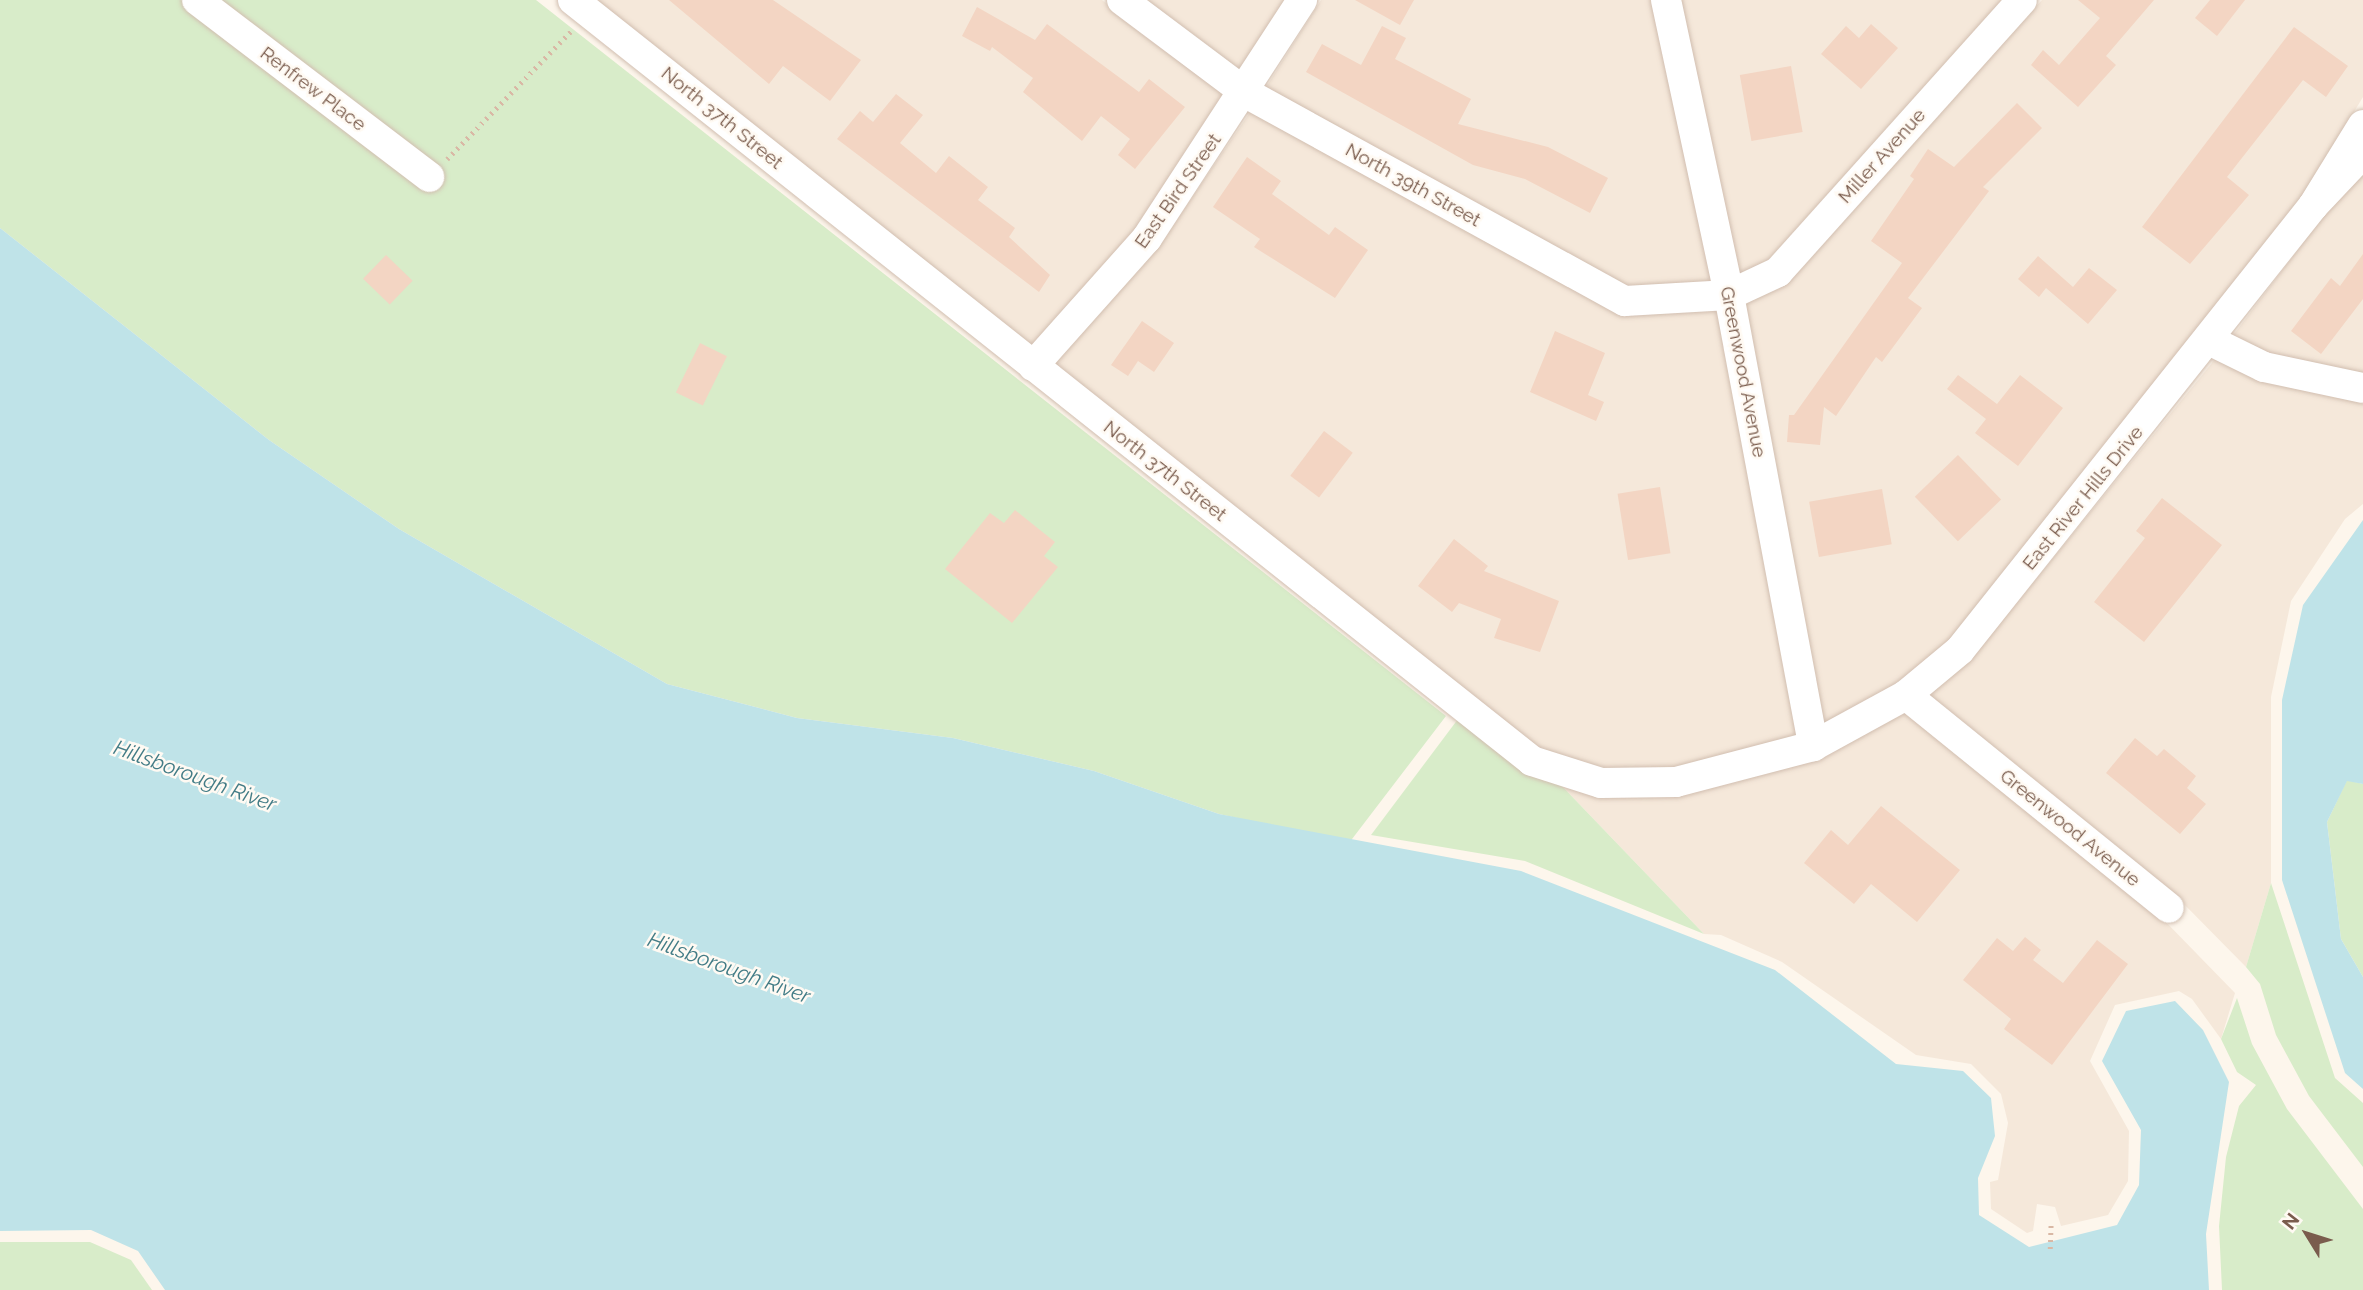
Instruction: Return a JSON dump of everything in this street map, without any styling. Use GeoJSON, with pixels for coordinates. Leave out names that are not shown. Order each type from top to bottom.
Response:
{"type":"FeatureCollection","features":[{"type":"Feature","properties":{"kind":"street","name":"Renfrew Place"},"geometry":{"type":"LineString","coordinates":[[197,0],[429,177]]}},
{"type":"Feature","properties":{"kind":"street","name":"North 39th Street"},"geometry":{"type":"LineString","coordinates":[[1122,0],[1246,93],[1625,301],[1729,295]]}},
{"type":"Feature","properties":{"kind":"street","name":"East Bird Street"},"geometry":{"type":"LineString","coordinates":[[1033,366],[1147,238],[1246,93],[1302,0]]}},
{"type":"Feature","properties":{"kind":"street","name":"Greenwood Avenue"},"geometry":{"type":"LineString","coordinates":[[1666,0],[1729,295],[1813,746]]}},
{"type":"Feature","properties":{"kind":"street","name":"Miller Avenue"},"geometry":{"type":"LineString","coordinates":[[1729,295],[1778,272],[2022,0]]}},
{"type":"Feature","properties":{"kind":"street","name":"North 37th Street"},"geometry":{"type":"LineString","coordinates":[[579,4],[1532,761],[1601,783],[1676,782],[1813,746]]}},
{"type":"Feature","properties":{"kind":"street","name":"East River Hills Drive"},"geometry":{"type":"LineString","coordinates":[[1813,746],[1906,695],[1960,650],[2211,341],[2313,206],[2363,125]]}},
{"type":"Feature","properties":{"kind":"street","name":"East River Hills Drive"},"geometry":{"type":"LineString","coordinates":[[2313,206],[2363,153]]}},
{"type":"Feature","properties":{"kind":"street"},"geometry":{"type":"LineString","coordinates":[[2211,341],[2264,368],[2363,388]]}},
{"type":"Feature","properties":{"kind":"street","name":"Greenwood Avenue"},"geometry":{"type":"LineString","coordinates":[[1906,695],[2169,908]]}},
{"type":"Feature","properties":{"kind":"path"},"geometry":{"type":"LineString","coordinates":[[429,177],[579,4]]}},
{"type":"Feature","properties":{"kind":"path"},"geometry":{"type":"LineString","coordinates":[[2050,1249],[2051,1221]]}},
{"type":"Feature","properties":{"kind":"shaded area"},"geometry":{"type":"Polygon","coordinates":[[[596,0],[1102,0],[1228,95],[1136,229],[1031,348],[596,0]]]}},
{"type":"Feature","properties":{"kind":"shaded area"},"geometry":{"type":"Polygon","coordinates":[[[1144,0],[1284,0],[1241,73],[1144,0]]]}},
{"type":"Feature","properties":{"kind":"shaded area"},"geometry":{"type":"Polygon","coordinates":[[[1321,0],[1652,0],[1712,283],[1626,287],[1265,89],[1321,0]]]}},
{"type":"Feature","properties":{"kind":"shaded area"},"geometry":{"type":"Polygon","coordinates":[[[1679,0],[2003,0],[1768,260],[1738,275],[1679,0]]]}},
{"type":"Feature","properties":{"kind":"shaded area"},"geometry":{"type":"Polygon","coordinates":[[[2042,0],[2363,0],[2363,97],[2302,198],[1950,640],[1896,685],[1823,724],[1744,304],[1789,281],[2042,0]]]}},
{"type":"Feature","properties":{"kind":"shaded area"},"geometry":{"type":"Polygon","coordinates":[[[1251,111],[1619,312],[1718,309],[1797,735],[1673,769],[1601,770],[1537,749],[1053,366],[1159,246],[1251,111]]]}},
{"type":"Feature","properties":{"kind":"shaded area"},"geometry":{"type":"Polygon","coordinates":[[[2363,174],[2363,375],[2267,355],[2232,337],[2324,215],[2363,174]]]}},
{"type":"Feature","properties":{"kind":"shaded area"},"geometry":{"type":"Polygon","coordinates":[[[2216,358],[2363,402],[2363,504],[2345,519],[2291,601],[2271,697],[2271,883],[2246,967],[2178,898],[1927,696],[1971,659],[2216,358]]]}},
{"type":"Feature","properties":{"kind":"shaded area"},"geometry":{"type":"Polygon","coordinates":[[[1905,711],[2161,917],[2235,993],[2221,1039],[2192,999],[2179,991],[2115,1005],[2090,1061],[2129,1131],[2128,1181],[2108,1215],[2061,1226],[2055,1207],[2037,1204],[2033,1231],[2027,1233],[1991,1209],[1990,1182],[1998,1180],[2008,1123],[2001,1094],[1971,1064],[1916,1055],[1782,962],[1721,935],[1704,934],[1559,783],[1809,763],[1905,711]]]}},
{"type":"Feature","properties":{"kind":"green space"},"geometry":{"type":"Polygon","coordinates":[[[0,0],[536,0],[1446,716],[1349,843],[1219,814],[1094,771],[953,738],[797,718],[667,684],[399,529],[269,440],[0,228],[0,0]]]}},
{"type":"Feature","properties":{"kind":"green space"},"geometry":{"type":"Polygon","coordinates":[[[1458,719],[1559,783],[1704,934],[1525,861],[1371,835],[1458,719]]]}},
{"type":"Feature","properties":{"kind":"green space"},"geometry":{"type":"Polygon","coordinates":[[[2347,780],[2363,784],[2363,977],[2341,939],[2327,822],[2347,780]]]}},
{"type":"Feature","properties":{"kind":"green space"},"geometry":{"type":"Polygon","coordinates":[[[2271,883],[2335,1078],[2363,1103],[2363,1167],[2309,1096],[2276,1035],[2260,984],[2246,967],[2271,883]]]}},
{"type":"Feature","properties":{"kind":"green space"},"geometry":{"type":"Polygon","coordinates":[[[2237,998],[2252,1044],[2287,1109],[2363,1209],[2363,1290],[2222,1290],[2219,1226],[2226,1157],[2239,1106],[2256,1085],[2237,1072],[2221,1039],[2237,998]]]}},
{"type":"Feature","properties":{"kind":"green space"},"geometry":{"type":"Polygon","coordinates":[[[0,1242],[90,1242],[131,1260],[152,1290],[0,1290],[0,1242]]]}},
{"type":"Feature","properties":{"kind":"water","name":"Hillsborough River"},"geometry":{"type":"Polygon","coordinates":[[[0,228],[269,440],[399,529],[667,684],[797,718],[953,738],[1094,771],[1219,814],[1521,871],[1775,970],[1896,1064],[1963,1071],[1991,1098],[1995,1136],[1978,1178],[1979,1215],[2029,1247],[2117,1225],[2139,1185],[2141,1130],[2102,1061],[2126,1011],[2175,1001],[2203,1030],[2229,1082],[2206,1234],[2209,1290],[165,1290],[138,1251],[91,1230],[0,1231],[0,228]]]}},
{"type":"Feature","properties":{"kind":"water"},"geometry":{"type":"Polygon","coordinates":[[[2363,520],[2363,784],[2347,781],[2327,822],[2341,939],[2363,977],[2363,1089],[2345,1073],[2282,880],[2282,700],[2303,605],[2363,520]]]}},
{"type":"Feature","properties":{"kind":"building"},"geometry":{"type":"Polygon","coordinates":[[[669,0],[773,0],[861,60],[830,101],[783,66],[769,84],[669,0]]]}},
{"type":"Feature","properties":{"kind":"building"},"geometry":{"type":"Polygon","coordinates":[[[1355,0],[1414,0],[1400,25],[1355,0]]]}},
{"type":"Feature","properties":{"kind":"building"},"geometry":{"type":"Polygon","coordinates":[[[2078,0],[2154,0],[2106,56],[2116,65],[2078,107],[2031,65],[2043,50],[2059,65],[2100,18],[2078,0]]]}},
{"type":"Feature","properties":{"kind":"building"},"geometry":{"type":"Polygon","coordinates":[[[2210,0],[2245,0],[2217,36],[2195,18],[2210,0]]]}},
{"type":"Feature","properties":{"kind":"building"},"geometry":{"type":"Polygon","coordinates":[[[977,7],[1035,40],[1047,24],[1139,92],[1149,79],[1185,107],[1135,169],[1118,155],[1130,139],[1101,116],[1082,141],[1023,92],[1033,78],[992,47],[990,51],[962,36],[977,7]]]}},
{"type":"Feature","properties":{"kind":"building"},"geometry":{"type":"Polygon","coordinates":[[[1871,24],[1898,48],[1861,89],[1821,54],[1846,26],[1859,38],[1871,24]]]}},
{"type":"Feature","properties":{"kind":"building"},"geometry":{"type":"Polygon","coordinates":[[[1382,26],[1406,38],[1395,59],[1471,99],[1458,124],[1548,147],[1608,178],[1590,213],[1525,179],[1473,165],[1306,72],[1322,44],[1361,65],[1382,26]]]}},
{"type":"Feature","properties":{"kind":"building"},"geometry":{"type":"Polygon","coordinates":[[[2294,27],[2348,66],[2326,97],[2303,80],[2227,177],[2249,195],[2190,264],[2142,227],[2294,27]]]}},
{"type":"Feature","properties":{"kind":"building"},"geometry":{"type":"Polygon","coordinates":[[[1791,66],[1803,132],[1751,141],[1740,75],[1791,66]]]}},
{"type":"Feature","properties":{"kind":"building"},"geometry":{"type":"Polygon","coordinates":[[[896,94],[923,115],[900,143],[936,173],[949,156],[988,187],[978,200],[1015,228],[1009,237],[1050,275],[1039,292],[837,139],[860,111],[873,122],[896,94]]]}},
{"type":"Feature","properties":{"kind":"building"},"geometry":{"type":"Polygon","coordinates":[[[2017,103],[2042,128],[1983,187],[1989,191],[1908,298],[1922,308],[1882,362],[1876,357],[1836,416],[1824,407],[1820,445],[1787,442],[1789,415],[1794,415],[1902,263],[1871,241],[1914,179],[1910,176],[1928,149],[1954,167],[2017,103]]]}},
{"type":"Feature","properties":{"kind":"building"},"geometry":{"type":"Polygon","coordinates":[[[1247,157],[1281,181],[1272,194],[1329,235],[1335,227],[1368,250],[1335,298],[1254,247],[1260,239],[1213,207],[1247,157]]]}},
{"type":"Feature","properties":{"kind":"building"},"geometry":{"type":"Polygon","coordinates":[[[2363,254],[2363,299],[2321,354],[2291,331],[2331,278],[2340,286],[2363,254]]]}},
{"type":"Feature","properties":{"kind":"building"},"geometry":{"type":"Polygon","coordinates":[[[386,255],[413,281],[390,304],[363,279],[386,255]]]}},
{"type":"Feature","properties":{"kind":"building"},"geometry":{"type":"Polygon","coordinates":[[[2038,256],[2073,287],[2089,268],[2117,290],[2088,324],[2046,288],[2039,297],[2018,279],[2038,256]]]}},
{"type":"Feature","properties":{"kind":"building"},"geometry":{"type":"Polygon","coordinates":[[[1142,321],[1174,343],[1154,372],[1138,361],[1128,376],[1111,365],[1142,321]]]}},
{"type":"Feature","properties":{"kind":"building"},"geometry":{"type":"Polygon","coordinates":[[[1555,331],[1605,353],[1588,395],[1604,402],[1596,421],[1530,392],[1555,331]]]}},
{"type":"Feature","properties":{"kind":"building"},"geometry":{"type":"Polygon","coordinates":[[[700,343],[727,356],[703,406],[676,392],[700,343]]]}},
{"type":"Feature","properties":{"kind":"building"},"geometry":{"type":"Polygon","coordinates":[[[1958,375],[1997,404],[2020,375],[2063,408],[2018,466],[1975,433],[1986,419],[1947,389],[1958,375]]]}},
{"type":"Feature","properties":{"kind":"building"},"geometry":{"type":"Polygon","coordinates":[[[1324,431],[1353,453],[1319,497],[1290,476],[1324,431]]]}},
{"type":"Feature","properties":{"kind":"building"},"geometry":{"type":"Polygon","coordinates":[[[1958,455],[2001,500],[1958,541],[1915,497],[1958,455]]]}},
{"type":"Feature","properties":{"kind":"building"},"geometry":{"type":"Polygon","coordinates":[[[1660,487],[1670,553],[1628,560],[1618,494],[1660,487]]]}},
{"type":"Feature","properties":{"kind":"building"},"geometry":{"type":"Polygon","coordinates":[[[1882,489],[1892,544],[1819,557],[1809,502],[1882,489]]]}},
{"type":"Feature","properties":{"kind":"building"},"geometry":{"type":"Polygon","coordinates":[[[2162,498],[2222,545],[2144,642],[2094,602],[2145,538],[2136,531],[2162,498]]]}},
{"type":"Feature","properties":{"kind":"building"},"geometry":{"type":"Polygon","coordinates":[[[1015,510],[1055,542],[1044,556],[1058,567],[1012,623],[945,569],[990,513],[1004,523],[1015,510]]]}},
{"type":"Feature","properties":{"kind":"building"},"geometry":{"type":"Polygon","coordinates":[[[1454,539],[1488,566],[1484,571],[1559,601],[1540,652],[1494,638],[1501,619],[1459,603],[1452,612],[1418,586],[1454,539]]]}},
{"type":"Feature","properties":{"kind":"building"},"geometry":{"type":"Polygon","coordinates":[[[2135,738],[2157,756],[2164,749],[2196,776],[2187,788],[2206,804],[2180,834],[2106,773],[2135,738]]]}},
{"type":"Feature","properties":{"kind":"building"},"geometry":{"type":"Polygon","coordinates":[[[1881,806],[1960,870],[1917,922],[1871,884],[1854,904],[1804,863],[1831,830],[1848,845],[1881,806]]]}},
{"type":"Feature","properties":{"kind":"building"},"geometry":{"type":"Polygon","coordinates":[[[2025,937],[2041,950],[2033,960],[2063,983],[2097,940],[2128,964],[2052,1065],[2004,1029],[2011,1019],[1963,980],[1997,938],[2013,951],[2025,937]]]}}]}
